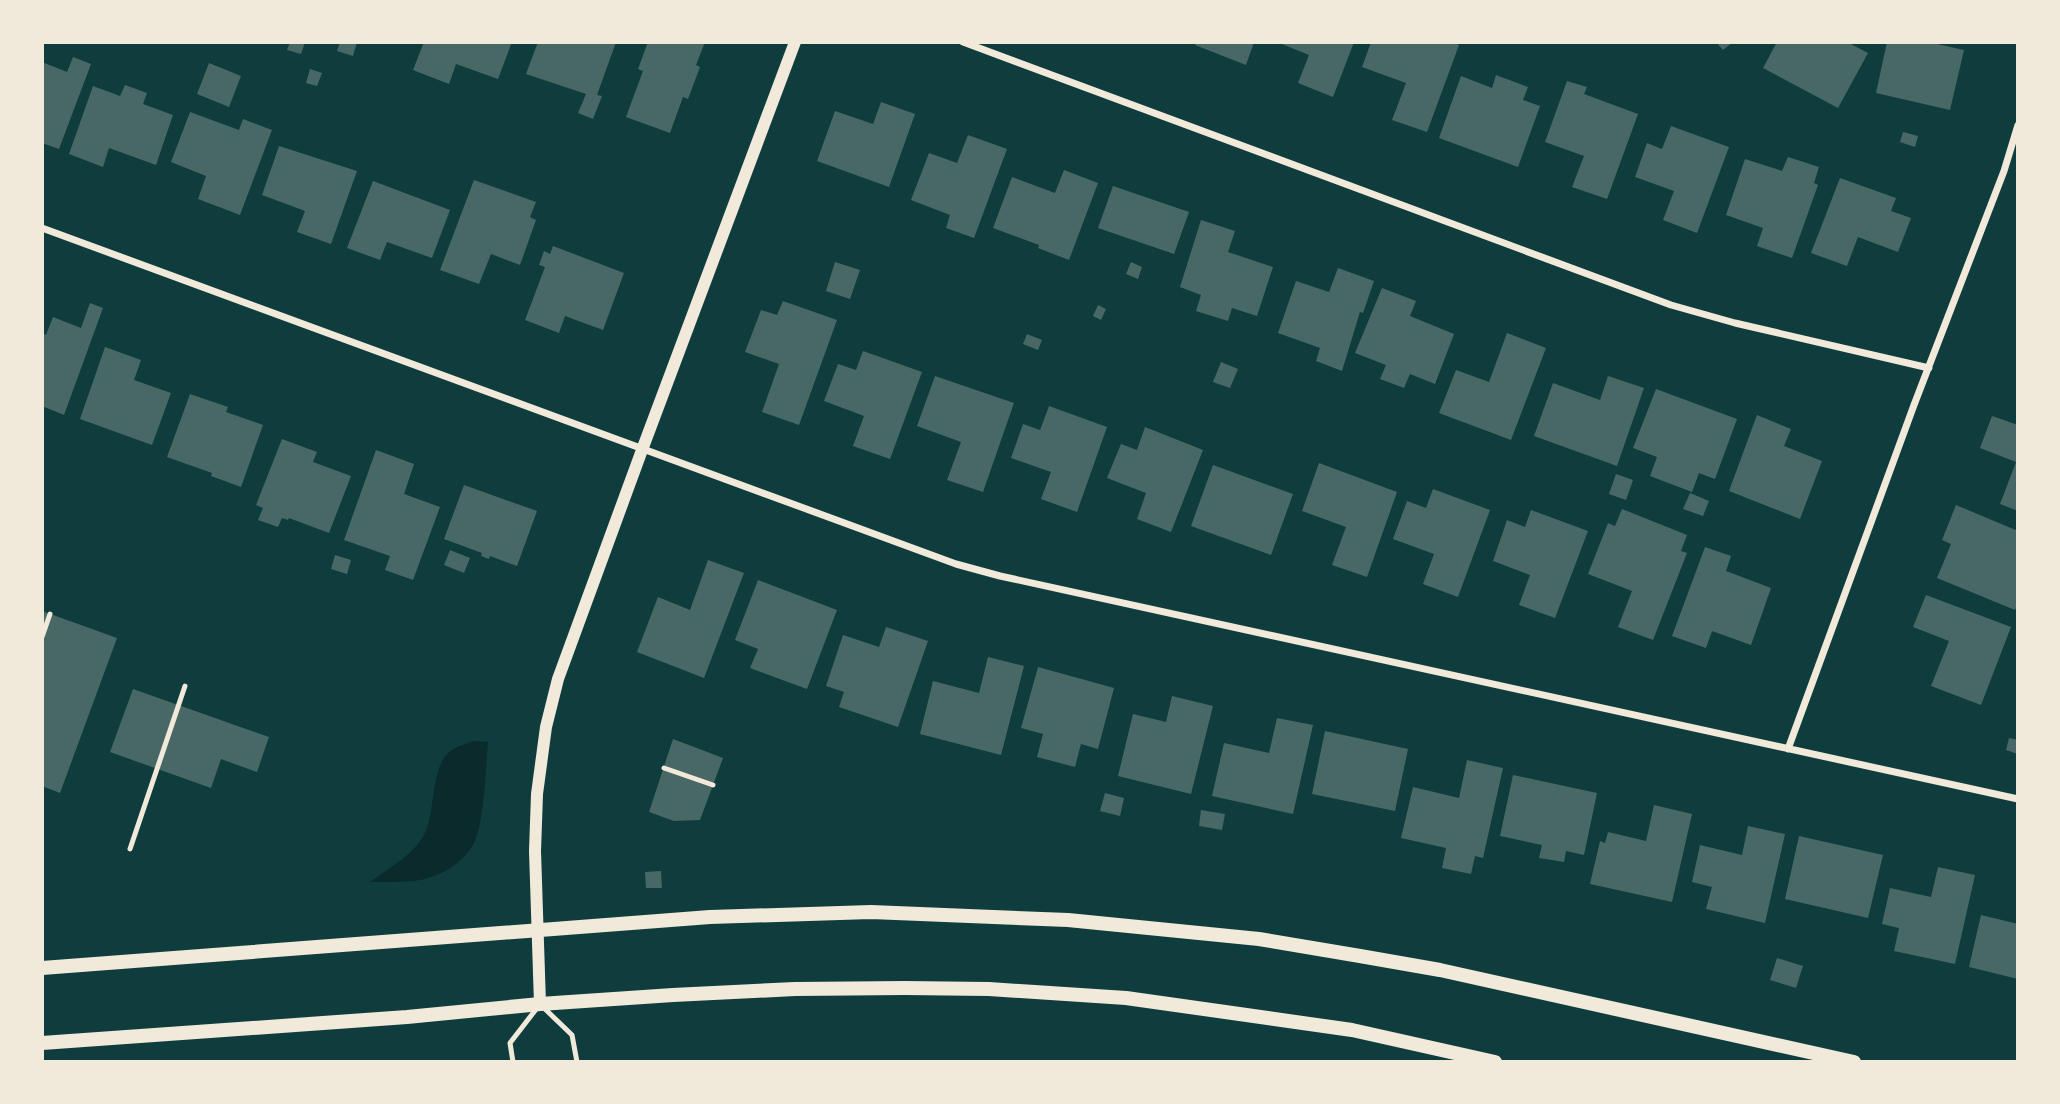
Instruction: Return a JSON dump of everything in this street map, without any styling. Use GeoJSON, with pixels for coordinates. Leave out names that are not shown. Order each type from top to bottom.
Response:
{"type":"FeatureCollection","features":[{"type":"Feature","properties":{"kind":"main road"},"geometry":{"type":"LineString","coordinates":[[42,968],[710,917],[871,912],[1056,919],[1258,939],[1440,970],[1854,1062]]}},
{"type":"Feature","properties":{"kind":"main road"},"geometry":{"type":"LineString","coordinates":[[42,1043],[407,1017],[540,1004],[795,989],[989,989],[1126,998],[1203,1008],[1353,1030],[1495,1062]]}},
{"type":"Feature","properties":{"kind":"street"},"geometry":{"type":"LineString","coordinates":[[540,1004],[535,851],[537,794],[546,727],[558,678],[794,42]]}},
{"type":"Feature","properties":{"kind":"street"},"geometry":{"type":"LineString","coordinates":[[963,42],[1671,305],[1734,323],[1929,368]]}},
{"type":"Feature","properties":{"kind":"street"},"geometry":{"type":"LineString","coordinates":[[1788,748],[2004,171],[2018,125]]}},
{"type":"Feature","properties":{"kind":"street"},"geometry":{"type":"LineString","coordinates":[[42,228],[967,567],[2018,799]]}},
{"type":"Feature","properties":{"kind":"lane"},"geometry":{"type":"LineString","coordinates":[[42,636],[50,614]]}},
{"type":"Feature","properties":{"kind":"lane"},"geometry":{"type":"LineString","coordinates":[[130,849],[185,686]]}},
{"type":"Feature","properties":{"kind":"lane"},"geometry":{"type":"LineString","coordinates":[[664,768],[713,785]]}},
{"type":"Feature","properties":{"kind":"lane"},"geometry":{"type":"LineString","coordinates":[[513,1062],[510,1042],[540,1004],[572,1035],[577,1062]]}},
{"type":"Feature","properties":{"kind":"water"},"geometry":{"type":"Polygon","coordinates":[[[474,741],[488,742],[480,825],[468,852],[448,869],[432,877],[414,881],[370,882],[414,849],[428,826],[436,780],[443,760],[455,748],[474,741]]]}},
{"type":"Feature","properties":{"kind":"building"},"geometry":{"type":"Polygon","coordinates":[[[290,42],[305,42],[301,54],[287,50],[290,42]]]}},
{"type":"Feature","properties":{"kind":"building"},"geometry":{"type":"Polygon","coordinates":[[[340,42],[357,42],[353,56],[337,51],[340,42]]]}},
{"type":"Feature","properties":{"kind":"building"},"geometry":{"type":"Polygon","coordinates":[[[424,42],[512,42],[498,79],[456,64],[449,84],[413,70],[424,42]]]}},
{"type":"Feature","properties":{"kind":"building"},"geometry":{"type":"Polygon","coordinates":[[[538,42],[616,42],[597,95],[602,96],[593,119],[578,113],[586,94],[526,74],[538,42]]]}},
{"type":"Feature","properties":{"kind":"building"},"geometry":{"type":"Polygon","coordinates":[[[648,42],[705,42],[696,65],[700,67],[688,99],[683,97],[670,133],[626,117],[643,71],[638,69],[648,42]]]}},
{"type":"Feature","properties":{"kind":"building"},"geometry":{"type":"Polygon","coordinates":[[[1197,42],[1254,42],[1246,65],[1195,45],[1197,42]]]}},
{"type":"Feature","properties":{"kind":"building"},"geometry":{"type":"Polygon","coordinates":[[[1277,42],[1354,42],[1333,97],[1298,83],[1309,55],[1277,42]]]}},
{"type":"Feature","properties":{"kind":"building"},"geometry":{"type":"Polygon","coordinates":[[[1371,42],[1452,42],[1459,45],[1427,132],[1392,120],[1406,83],[1362,67],[1371,42]]]}},
{"type":"Feature","properties":{"kind":"building"},"geometry":{"type":"Polygon","coordinates":[[[1716,42],[1733,42],[1723,50],[1716,42]]]}},
{"type":"Feature","properties":{"kind":"building"},"geometry":{"type":"Polygon","coordinates":[[[1777,42],[1847,42],[1868,53],[1838,108],[1763,68],[1777,42]]]}},
{"type":"Feature","properties":{"kind":"building"},"geometry":{"type":"Polygon","coordinates":[[[1887,42],[1928,42],[1964,50],[1950,110],[1876,93],[1887,42]]]}},
{"type":"Feature","properties":{"kind":"building"},"geometry":{"type":"Polygon","coordinates":[[[73,57],[91,64],[59,149],[42,143],[42,62],[67,72],[73,57]]]}},
{"type":"Feature","properties":{"kind":"building"},"geometry":{"type":"Polygon","coordinates":[[[209,63],[241,76],[229,107],[197,94],[209,63]]]}},
{"type":"Feature","properties":{"kind":"building"},"geometry":{"type":"Polygon","coordinates":[[[310,69],[322,73],[317,86],[306,83],[310,69]]]}},
{"type":"Feature","properties":{"kind":"building"},"geometry":{"type":"Polygon","coordinates":[[[1496,75],[1528,87],[1523,100],[1540,106],[1518,167],[1439,138],[1461,76],[1492,88],[1496,75]]]}},
{"type":"Feature","properties":{"kind":"building"},"geometry":{"type":"Polygon","coordinates":[[[1567,81],[1587,87],[1584,94],[1638,114],[1607,199],[1572,187],[1584,156],[1545,142],[1567,81]]]}},
{"type":"Feature","properties":{"kind":"building"},"geometry":{"type":"Polygon","coordinates":[[[125,85],[147,93],[143,104],[173,115],[156,165],[109,148],[103,167],[69,154],[93,86],[120,96],[125,85]]]}},
{"type":"Feature","properties":{"kind":"building"},"geometry":{"type":"Polygon","coordinates":[[[881,102],[915,114],[889,187],[817,161],[835,111],[873,124],[881,102]]]}},
{"type":"Feature","properties":{"kind":"building"},"geometry":{"type":"Polygon","coordinates":[[[190,112],[239,130],[243,119],[272,130],[240,215],[198,199],[206,176],[171,162],[190,112]]]}},
{"type":"Feature","properties":{"kind":"building"},"geometry":{"type":"Polygon","coordinates":[[[1671,126],[1729,147],[1697,233],[1663,220],[1674,191],[1635,177],[1647,143],[1662,149],[1671,126]]]}},
{"type":"Feature","properties":{"kind":"building"},"geometry":{"type":"Polygon","coordinates":[[[1903,132],[1918,136],[1915,147],[1900,142],[1903,132]]]}},
{"type":"Feature","properties":{"kind":"building"},"geometry":{"type":"Polygon","coordinates":[[[968,135],[1007,149],[974,238],[946,228],[950,215],[911,200],[929,153],[957,163],[968,135]]]}},
{"type":"Feature","properties":{"kind":"building"},"geometry":{"type":"Polygon","coordinates":[[[279,146],[357,171],[331,244],[297,232],[305,211],[262,195],[279,146]]]}},
{"type":"Feature","properties":{"kind":"building"},"geometry":{"type":"Polygon","coordinates":[[[1788,157],[1819,167],[1814,183],[1818,185],[1792,258],[1757,246],[1763,228],[1726,215],[1745,159],[1782,171],[1788,157]]]}},
{"type":"Feature","properties":{"kind":"building"},"geometry":{"type":"Polygon","coordinates":[[[1064,170],[1098,183],[1069,260],[1038,248],[1039,245],[993,228],[1012,177],[1055,193],[1064,170]]]}},
{"type":"Feature","properties":{"kind":"building"},"geometry":{"type":"Polygon","coordinates":[[[1840,178],[1896,198],[1891,211],[1911,218],[1898,252],[1858,237],[1847,266],[1811,253],[1840,178]]]}},
{"type":"Feature","properties":{"kind":"building"},"geometry":{"type":"Polygon","coordinates":[[[474,180],[536,202],[530,217],[536,220],[520,265],[491,254],[479,284],[440,270],[474,180]]]}},
{"type":"Feature","properties":{"kind":"building"},"geometry":{"type":"Polygon","coordinates":[[[373,181],[450,210],[432,258],[387,242],[380,260],[347,248],[373,181]]]}},
{"type":"Feature","properties":{"kind":"building"},"geometry":{"type":"Polygon","coordinates":[[[1113,186],[1189,212],[1174,254],[1098,228],[1113,186]]]}},
{"type":"Feature","properties":{"kind":"building"},"geometry":{"type":"Polygon","coordinates":[[[1201,220],[1235,231],[1228,252],[1273,267],[1257,316],[1232,308],[1228,321],[1196,311],[1201,295],[1180,287],[1201,220]]]}},
{"type":"Feature","properties":{"kind":"building"},"geometry":{"type":"Polygon","coordinates":[[[553,246],[624,273],[603,330],[565,316],[559,333],[525,320],[545,267],[539,265],[544,251],[550,254],[553,246]]]}},
{"type":"Feature","properties":{"kind":"building"},"geometry":{"type":"Polygon","coordinates":[[[835,262],[860,270],[850,299],[826,291],[835,262]]]}},
{"type":"Feature","properties":{"kind":"building"},"geometry":{"type":"Polygon","coordinates":[[[1131,262],[1142,267],[1138,279],[1126,274],[1131,262]]]}},
{"type":"Feature","properties":{"kind":"building"},"geometry":{"type":"Polygon","coordinates":[[[1338,268],[1374,281],[1363,313],[1360,312],[1342,371],[1316,361],[1320,348],[1278,333],[1296,281],[1329,292],[1338,268]]]}},
{"type":"Feature","properties":{"kind":"building"},"geometry":{"type":"Polygon","coordinates":[[[1382,288],[1416,301],[1410,316],[1454,334],[1435,384],[1410,374],[1404,388],[1380,379],[1386,365],[1355,353],[1382,288]]]}},
{"type":"Feature","properties":{"kind":"building"},"geometry":{"type":"Polygon","coordinates":[[[783,301],[837,320],[799,425],[762,412],[779,364],[745,352],[761,310],[777,315],[783,301]]]}},
{"type":"Feature","properties":{"kind":"building"},"geometry":{"type":"Polygon","coordinates":[[[90,303],[103,308],[64,415],[42,406],[42,333],[46,335],[53,317],[81,328],[90,303]]]}},
{"type":"Feature","properties":{"kind":"building"},"geometry":{"type":"Polygon","coordinates":[[[1098,305],[1106,309],[1101,320],[1093,316],[1098,305]]]}},
{"type":"Feature","properties":{"kind":"building"},"geometry":{"type":"Polygon","coordinates":[[[1507,333],[1546,348],[1511,440],[1439,413],[1456,370],[1489,382],[1507,333]]]}},
{"type":"Feature","properties":{"kind":"building"},"geometry":{"type":"Polygon","coordinates":[[[1027,334],[1042,340],[1038,350],[1023,344],[1027,334]]]}},
{"type":"Feature","properties":{"kind":"building"},"geometry":{"type":"Polygon","coordinates":[[[105,347],[141,360],[134,380],[171,393],[152,445],[80,419],[105,347]]]}},
{"type":"Feature","properties":{"kind":"building"},"geometry":{"type":"Polygon","coordinates":[[[863,351],[922,372],[890,459],[853,446],[864,416],[824,401],[838,364],[856,370],[863,351]]]}},
{"type":"Feature","properties":{"kind":"building"},"geometry":{"type":"Polygon","coordinates":[[[1221,362],[1238,369],[1230,388],[1213,382],[1221,362]]]}},
{"type":"Feature","properties":{"kind":"building"},"geometry":{"type":"Polygon","coordinates":[[[935,376],[1014,403],[983,492],[947,480],[961,442],[917,426],[935,376]]]}},
{"type":"Feature","properties":{"kind":"building"},"geometry":{"type":"Polygon","coordinates":[[[1608,376],[1644,388],[1617,466],[1534,436],[1553,383],[1600,400],[1608,376]]]}},
{"type":"Feature","properties":{"kind":"building"},"geometry":{"type":"Polygon","coordinates":[[[1656,389],[1737,419],[1715,479],[1699,473],[1692,492],[1650,476],[1657,457],[1633,448],[1656,389]]]}},
{"type":"Feature","properties":{"kind":"building"},"geometry":{"type":"Polygon","coordinates":[[[190,394],[228,407],[226,412],[263,425],[241,487],[167,457],[190,394]]]}},
{"type":"Feature","properties":{"kind":"building"},"geometry":{"type":"Polygon","coordinates":[[[1049,406],[1107,427],[1077,512],[1041,499],[1051,472],[1011,458],[1023,424],[1040,430],[1049,406]]]}},
{"type":"Feature","properties":{"kind":"building"},"geometry":{"type":"Polygon","coordinates":[[[1757,415],[1791,429],[1784,446],[1822,461],[1800,519],[1729,491],[1757,415]]]}},
{"type":"Feature","properties":{"kind":"building"},"geometry":{"type":"Polygon","coordinates":[[[1992,416],[2018,425],[2018,511],[2000,504],[2016,462],[1980,448],[1992,416]]]}},
{"type":"Feature","properties":{"kind":"building"},"geometry":{"type":"Polygon","coordinates":[[[1145,427],[1203,450],[1171,532],[1137,519],[1146,493],[1107,478],[1121,444],[1137,450],[1145,427]]]}},
{"type":"Feature","properties":{"kind":"building"},"geometry":{"type":"Polygon","coordinates":[[[282,439],[317,452],[313,462],[351,476],[329,533],[289,518],[282,518],[278,527],[258,520],[263,508],[256,505],[282,439]]]}},
{"type":"Feature","properties":{"kind":"building"},"geometry":{"type":"Polygon","coordinates":[[[376,450],[414,464],[404,494],[440,507],[413,580],[385,570],[390,556],[344,540],[376,450]]]}},
{"type":"Feature","properties":{"kind":"building"},"geometry":{"type":"Polygon","coordinates":[[[1319,463],[1397,492],[1367,577],[1332,565],[1346,527],[1302,511],[1319,463]]]}},
{"type":"Feature","properties":{"kind":"building"},"geometry":{"type":"Polygon","coordinates":[[[1213,465],[1293,494],[1271,555],[1191,526],[1213,465]]]}},
{"type":"Feature","properties":{"kind":"building"},"geometry":{"type":"Polygon","coordinates":[[[1616,474],[1633,480],[1626,500],[1609,494],[1616,474]]]}},
{"type":"Feature","properties":{"kind":"building"},"geometry":{"type":"Polygon","coordinates":[[[464,485],[537,511],[517,566],[490,556],[489,559],[481,556],[482,553],[444,539],[464,485]]]}},
{"type":"Feature","properties":{"kind":"building"},"geometry":{"type":"Polygon","coordinates":[[[1433,489],[1490,510],[1458,597],[1423,584],[1434,554],[1393,539],[1407,501],[1426,508],[1433,489]]]}},
{"type":"Feature","properties":{"kind":"building"},"geometry":{"type":"Polygon","coordinates":[[[1690,493],[1709,501],[1703,516],[1683,509],[1690,493]]]}},
{"type":"Feature","properties":{"kind":"building"},"geometry":{"type":"Polygon","coordinates":[[[1956,505],[2018,531],[2018,603],[2015,610],[1937,578],[1951,544],[1942,540],[1956,505]]]}},
{"type":"Feature","properties":{"kind":"building"},"geometry":{"type":"Polygon","coordinates":[[[1622,509],[1687,535],[1681,551],[1687,553],[1653,640],[1618,627],[1632,591],[1588,574],[1608,523],[1615,526],[1622,509]]]}},
{"type":"Feature","properties":{"kind":"building"},"geometry":{"type":"Polygon","coordinates":[[[1531,510],[1588,531],[1555,618],[1519,605],[1530,575],[1493,561],[1507,520],[1525,527],[1531,510]]]}},
{"type":"Feature","properties":{"kind":"building"},"geometry":{"type":"Polygon","coordinates":[[[1705,547],[1731,556],[1726,571],[1771,588],[1751,645],[1712,631],[1706,648],[1672,636],[1705,547]]]}},
{"type":"Feature","properties":{"kind":"building"},"geometry":{"type":"Polygon","coordinates":[[[450,550],[470,558],[464,573],[444,565],[450,550]]]}},
{"type":"Feature","properties":{"kind":"building"},"geometry":{"type":"Polygon","coordinates":[[[335,555],[351,560],[347,574],[331,569],[335,555]]]}},
{"type":"Feature","properties":{"kind":"building"},"geometry":{"type":"Polygon","coordinates":[[[708,560],[744,573],[704,678],[637,652],[658,597],[690,610],[708,560]]]}},
{"type":"Feature","properties":{"kind":"building"},"geometry":{"type":"Polygon","coordinates":[[[758,580],[837,610],[807,689],[750,668],[758,649],[735,640],[758,580]]]}},
{"type":"Feature","properties":{"kind":"building"},"geometry":{"type":"Polygon","coordinates":[[[1926,595],[2011,627],[1981,705],[1931,686],[1949,641],[1913,627],[1926,595]]]}},
{"type":"Feature","properties":{"kind":"building"},"geometry":{"type":"Polygon","coordinates":[[[42,611],[117,638],[60,793],[42,786],[42,611]]]}},
{"type":"Feature","properties":{"kind":"building"},"geometry":{"type":"Polygon","coordinates":[[[886,627],[928,641],[898,727],[839,707],[844,692],[826,686],[843,635],[879,647],[886,627]]]}},
{"type":"Feature","properties":{"kind":"building"},"geometry":{"type":"Polygon","coordinates":[[[988,657],[1024,666],[1001,755],[920,734],[933,681],[979,693],[988,657]]]}},
{"type":"Feature","properties":{"kind":"building"},"geometry":{"type":"Polygon","coordinates":[[[1038,667],[1114,688],[1098,749],[1081,744],[1075,767],[1037,757],[1043,734],[1021,728],[1038,667]]]}},
{"type":"Feature","properties":{"kind":"building"},"geometry":{"type":"Polygon","coordinates":[[[133,689],[269,737],[257,772],[221,759],[211,788],[110,752],[133,689]]]}},
{"type":"Feature","properties":{"kind":"building"},"geometry":{"type":"Polygon","coordinates":[[[1172,696],[1213,706],[1191,794],[1118,776],[1133,714],[1166,722],[1172,696]]]}},
{"type":"Feature","properties":{"kind":"building"},"geometry":{"type":"Polygon","coordinates":[[[1277,718],[1313,725],[1293,814],[1212,796],[1224,743],[1269,753],[1277,718]]]}},
{"type":"Feature","properties":{"kind":"building"},"geometry":{"type":"Polygon","coordinates":[[[1325,731],[1408,749],[1395,811],[1312,794],[1325,731]]]}},
{"type":"Feature","properties":{"kind":"building"},"geometry":{"type":"Polygon","coordinates":[[[2009,738],[2018,740],[2018,754],[2006,750],[2009,738]]]}},
{"type":"Feature","properties":{"kind":"building"},"geometry":{"type":"Polygon","coordinates":[[[673,739],[723,758],[700,820],[674,821],[649,812],[673,739]]]}},
{"type":"Feature","properties":{"kind":"building"},"geometry":{"type":"Polygon","coordinates":[[[1467,760],[1503,768],[1483,858],[1475,856],[1471,874],[1442,868],[1446,848],[1401,838],[1413,787],[1459,798],[1467,760]]]}},
{"type":"Feature","properties":{"kind":"building"},"geometry":{"type":"Polygon","coordinates":[[[1513,775],[1597,793],[1584,855],[1566,851],[1564,862],[1539,858],[1542,845],[1500,836],[1513,775]]]}},
{"type":"Feature","properties":{"kind":"building"},"geometry":{"type":"Polygon","coordinates":[[[1105,793],[1124,798],[1120,816],[1100,811],[1105,793]]]}},
{"type":"Feature","properties":{"kind":"building"},"geometry":{"type":"Polygon","coordinates":[[[1654,805],[1692,814],[1672,902],[1590,884],[1600,841],[1605,843],[1608,832],[1646,841],[1654,805]]]}},
{"type":"Feature","properties":{"kind":"building"},"geometry":{"type":"Polygon","coordinates":[[[1201,810],[1225,814],[1222,830],[1199,826],[1201,810]]]}},
{"type":"Feature","properties":{"kind":"building"},"geometry":{"type":"Polygon","coordinates":[[[1748,826],[1785,834],[1765,923],[1706,909],[1712,887],[1692,882],[1700,845],[1742,855],[1748,826]]]}},
{"type":"Feature","properties":{"kind":"building"},"geometry":{"type":"Polygon","coordinates":[[[1799,836],[1883,855],[1868,918],[1785,899],[1799,836]]]}},
{"type":"Feature","properties":{"kind":"building"},"geometry":{"type":"Polygon","coordinates":[[[1938,867],[1975,875],[1955,964],[1894,951],[1899,928],[1882,924],[1890,888],[1931,897],[1938,867]]]}},
{"type":"Feature","properties":{"kind":"building"},"geometry":{"type":"Polygon","coordinates":[[[661,871],[662,888],[646,888],[645,872],[661,871]]]}},
{"type":"Feature","properties":{"kind":"building"},"geometry":{"type":"Polygon","coordinates":[[[1981,915],[2018,924],[2018,979],[1969,967],[1981,915]]]}},
{"type":"Feature","properties":{"kind":"building"},"geometry":{"type":"Polygon","coordinates":[[[1777,958],[1803,966],[1796,988],[1770,980],[1777,958]]]}}]}
